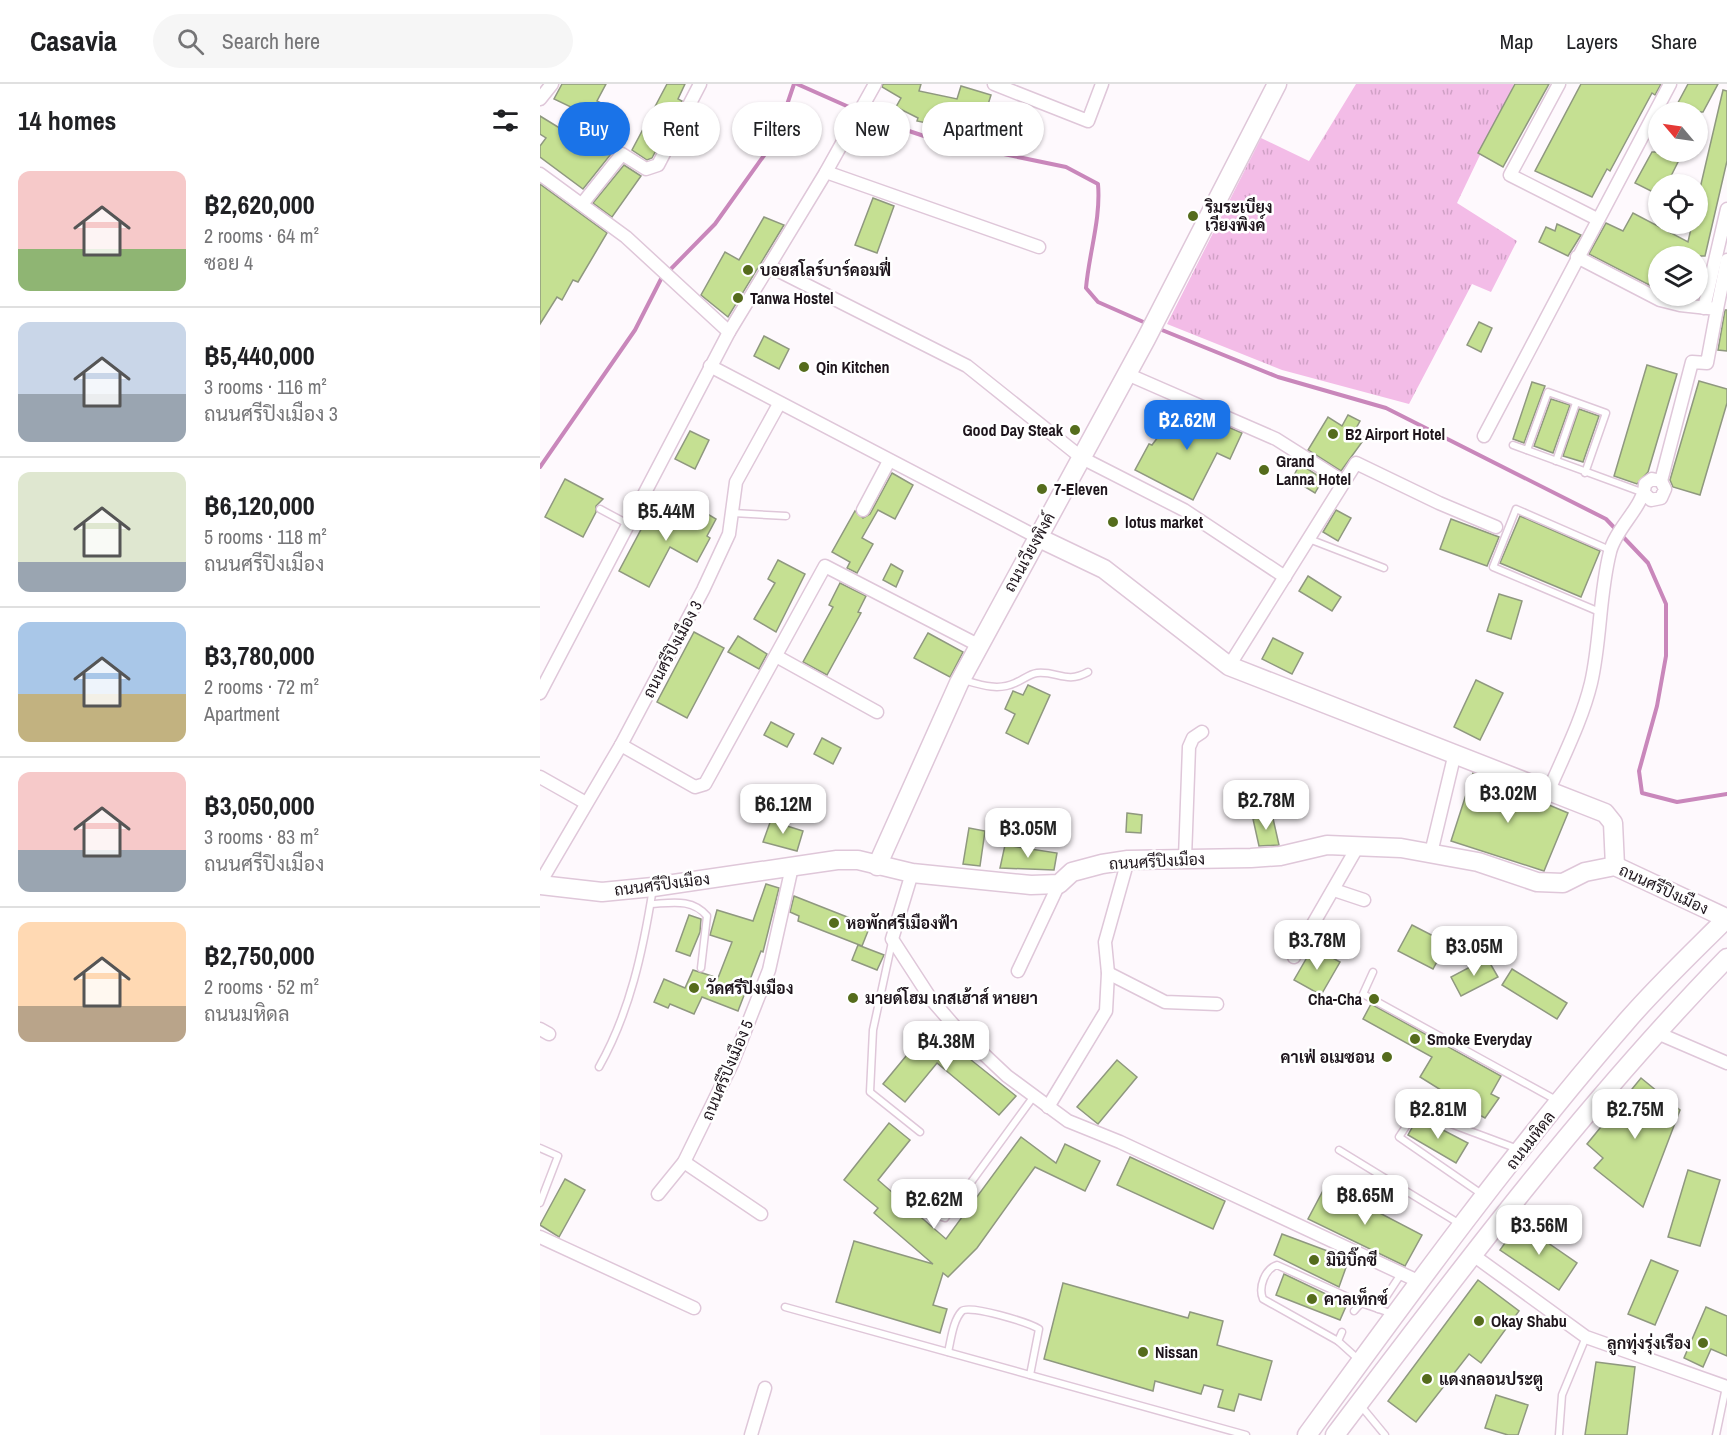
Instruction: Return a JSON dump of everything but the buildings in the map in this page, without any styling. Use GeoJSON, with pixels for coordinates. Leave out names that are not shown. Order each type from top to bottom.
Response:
{"type":"FeatureCollection","features":[{"type":"Feature","properties":{"kind":"street"},"geometry":{"type":"LineString","coordinates":[[540,99],[552,84]]}},
{"type":"Feature","properties":{"kind":"street"},"geometry":{"type":"LineString","coordinates":[[582,204],[622,154],[646,169],[658,165],[700,84]]}},
{"type":"Feature","properties":{"kind":"street"},"geometry":{"type":"LineString","coordinates":[[540,693],[710,366],[826,172],[874,84]]}},
{"type":"Feature","properties":{"kind":"street"},"geometry":{"type":"LineString","coordinates":[[994,84],[1088,121],[1102,84]]}},
{"type":"Feature","properties":{"kind":"street"},"geometry":{"type":"LineString","coordinates":[[1559,84],[1510,175],[1597,219]]}},
{"type":"Feature","properties":{"kind":"street"},"geometry":{"type":"LineString","coordinates":[[1484,436],[1670,84]]}},
{"type":"Feature","properties":{"kind":"street","name":"ถนนเวียงพิงค์"},"geometry":{"type":"LineString","coordinates":[[877,866],[978,645],[1146,339],[1273,85]]}},
{"type":"Feature","properties":{"kind":"street"},"geometry":{"type":"LineString","coordinates":[[826,172],[1039,247]]}},
{"type":"Feature","properties":{"kind":"street"},"geometry":{"type":"LineString","coordinates":[[540,174],[652,259],[729,332]]}},
{"type":"Feature","properties":{"kind":"street"},"geometry":{"type":"LineString","coordinates":[[1549,790],[1590,685],[1612,547],[1629,513],[1644,493],[1645,484],[1652,479],[1661,480],[1692,362],[1707,363],[1711,308],[1727,209]]}},
{"type":"Feature","properties":{"kind":"street"},"geometry":{"type":"LineString","coordinates":[[1577,257],[1660,300],[1711,308]]}},
{"type":"Feature","properties":{"kind":"street"},"geometry":{"type":"LineString","coordinates":[[1711,308],[1727,260]]}},
{"type":"Feature","properties":{"kind":"street"},"geometry":{"type":"LineString","coordinates":[[769,266],[967,366],[1082,458],[1184,510],[1285,578]]}},
{"type":"Feature","properties":{"kind":"street"},"geometry":{"type":"LineString","coordinates":[[710,366],[889,461],[1104,569],[1229,666],[1605,813],[1613,823],[1615,866]]}},
{"type":"Feature","properties":{"kind":"street"},"geometry":{"type":"LineString","coordinates":[[1127,374],[1276,439],[1344,482]]}},
{"type":"Feature","properties":{"kind":"street","name":"ถนนศรีปิงเมือง 3"},"geometry":{"type":"LineString","coordinates":[[540,884],[621,745],[704,590],[729,534],[736,482],[779,404]]}},
{"type":"Feature","properties":{"kind":"street"},"geometry":{"type":"LineString","coordinates":[[863,510],[889,461]]}},
{"type":"Feature","properties":{"kind":"street"},"geometry":{"type":"LineString","coordinates":[[1229,666],[1356,463],[1439,503],[1496,527]]}},
{"type":"Feature","properties":{"kind":"street"},"geometry":{"type":"LineString","coordinates":[[621,745],[694,787],[705,784],[825,566],[978,645]]}},
{"type":"Feature","properties":{"kind":"street"},"geometry":{"type":"LineString","coordinates":[[776,656],[877,712]]}},
{"type":"Feature","properties":{"kind":"street"},"geometry":{"type":"LineString","coordinates":[[1185,858],[1189,745],[1202,732]]}},
{"type":"Feature","properties":{"kind":"street"},"geometry":{"type":"LineString","coordinates":[[1431,853],[1455,753]]}},
{"type":"Feature","properties":{"kind":"street"},"geometry":{"type":"LineString","coordinates":[[540,777],[586,803]]}},
{"type":"Feature","properties":{"kind":"street","name":"ถนนศรีปิงเมือง"},"geometry":{"type":"LineString","coordinates":[[540,884],[652,896],[792,867],[837,860],[858,860],[912,873],[1031,885],[1059,884],[1072,872],[1128,860],[1280,856],[1327,845],[1401,848],[1431,853],[1478,862],[1536,882],[1563,883],[1585,872],[1615,866],[1727,918]]}},
{"type":"Feature","properties":{"kind":"street"},"geometry":{"type":"LineString","coordinates":[[1294,957],[1358,846]]}},
{"type":"Feature","properties":{"kind":"street"},"geometry":{"type":"LineString","coordinates":[[1048,1107],[1106,1011],[1108,973],[1105,942],[1128,860]]}},
{"type":"Feature","properties":{"kind":"street","name":"ถนนศรีปิงเมือง 5"},"geometry":{"type":"LineString","coordinates":[[658,1194],[684,1162],[732,1064],[769,970],[792,867]]}},
{"type":"Feature","properties":{"kind":"street"},"geometry":{"type":"LineString","coordinates":[[912,873],[892,939],[931,999],[957,1029],[1007,1076],[1068,1121],[1131,1147],[1420,1282]]}},
{"type":"Feature","properties":{"kind":"street"},"geometry":{"type":"LineString","coordinates":[[1018,971],[1059,884]]}},
{"type":"Feature","properties":{"kind":"street"},"geometry":{"type":"LineString","coordinates":[[1334,890],[1364,900]]}},
{"type":"Feature","properties":{"kind":"street","name":"ถนนมหิดล"},"geometry":{"type":"LineString","coordinates":[[1307,1435],[1420,1282],[1560,1102],[1627,1021],[1727,918]]}},
{"type":"Feature","properties":{"kind":"street","name":"ถนนมหิดล"},"geometry":{"type":"LineString","coordinates":[[1335,1435],[1473,1255],[1655,1032],[1727,958]]}},
{"type":"Feature","properties":{"kind":"street"},"geometry":{"type":"LineString","coordinates":[[1108,973],[1165,1002],[1216,1004]]}},
{"type":"Feature","properties":{"kind":"street"},"geometry":{"type":"LineString","coordinates":[[1655,1032],[1727,1063]]}},
{"type":"Feature","properties":{"kind":"street"},"geometry":{"type":"LineString","coordinates":[[684,1162],[761,1214]]}},
{"type":"Feature","properties":{"kind":"street"},"geometry":{"type":"LineString","coordinates":[[540,1237],[694,1308]]}},
{"type":"Feature","properties":{"kind":"street"},"geometry":{"type":"LineString","coordinates":[[1473,1255],[1586,1337],[1726,1387]]}},
{"type":"Feature","properties":{"kind":"street"},"geometry":{"type":"LineString","coordinates":[[751,1435],[765,1388]]}},
{"type":"Feature","properties":{"kind":"lane"},"geometry":{"type":"LineString","coordinates":[[1527,450],[1548,392],[1606,413],[1586,473]]}},
{"type":"Feature","properties":{"kind":"lane"},"geometry":{"type":"LineString","coordinates":[[1556,461],[1576,403]]}},
{"type":"Feature","properties":{"kind":"lane"},"geometry":{"type":"LineString","coordinates":[[1513,445],[1644,493]]}},
{"type":"Feature","properties":{"kind":"lane"},"geometry":{"type":"LineString","coordinates":[[600,509],[628,524]]}},
{"type":"Feature","properties":{"kind":"lane"},"geometry":{"type":"LineString","coordinates":[[1603,614],[1492,567],[1516,509],[1612,547]]}},
{"type":"Feature","properties":{"kind":"lane"},"geometry":{"type":"LineString","coordinates":[[733,513],[786,516]]}},
{"type":"Feature","properties":{"kind":"lane"},"geometry":{"type":"LineString","coordinates":[[1309,539],[1384,568]]}},
{"type":"Feature","properties":{"kind":"lane"},"geometry":{"type":"LineString","coordinates":[[961,679],[990,687],[1005,687],[1031,674],[1077,678],[1088,672]]}},
{"type":"Feature","properties":{"kind":"lane"},"geometry":{"type":"LineString","coordinates":[[599,1068],[618,1034],[628,1004],[652,896],[695,906],[707,916],[701,968]]}},
{"type":"Feature","properties":{"kind":"lane"},"geometry":{"type":"LineString","coordinates":[[892,939],[873,1030],[870,1092],[920,1132]]}},
{"type":"Feature","properties":{"kind":"lane"},"geometry":{"type":"LineString","coordinates":[[1373,972],[1363,994],[1560,1102]]}},
{"type":"Feature","properties":{"kind":"lane"},"geometry":{"type":"LineString","coordinates":[[903,1188],[933,1214],[945,1218],[1034,1096]]}},
{"type":"Feature","properties":{"kind":"lane"},"geometry":{"type":"LineString","coordinates":[[1486,1197],[1399,1137],[1416,1111],[1522,1150]]}},
{"type":"Feature","properties":{"kind":"lane"},"geometry":{"type":"LineString","coordinates":[[540,1148],[558,1156],[540,1203]]}},
{"type":"Feature","properties":{"kind":"lane"},"geometry":{"type":"LineString","coordinates":[[1339,1150],[1463,1226]]}},
{"type":"Feature","properties":{"kind":"lane"},"geometry":{"type":"LineString","coordinates":[[1361,1361],[1338,1341],[1263,1299],[1261,1291],[1269,1270],[1277,1265],[1361,1303],[1397,1315]]}},
{"type":"Feature","properties":{"kind":"lane"},"geometry":{"type":"LineString","coordinates":[[1378,1309],[1401,1274]]}},
{"type":"Feature","properties":{"kind":"lane"},"geometry":{"type":"LineString","coordinates":[[1354,1311],[1361,1303]]}},
{"type":"Feature","properties":{"kind":"lane"},"geometry":{"type":"LineString","coordinates":[[786,1307],[1246,1435]]}},
{"type":"Feature","properties":{"kind":"lane"},"geometry":{"type":"LineString","coordinates":[[948,1352],[957,1317],[962,1310],[969,1307],[991,1313],[1039,1329],[1030,1375]]}},
{"type":"Feature","properties":{"kind":"lane"},"geometry":{"type":"LineString","coordinates":[[1338,1341],[1342,1332]]}},
{"type":"Feature","properties":{"kind":"lane"},"geometry":{"type":"LineString","coordinates":[[1558,1435],[1562,1395],[1586,1337]]}},
{"type":"Feature","properties":{"kind":"lane"},"geometry":{"type":"LineString","coordinates":[[1716,1435],[1726,1387]]}},
{"type":"Feature","properties":{"kind":"lane"},"geometry":{"type":"LineString","coordinates":[[1358,1404],[1385,1435]]}},
{"type":"Feature","properties":{"kind":"green space"},"geometry":{"type":"Polygon","coordinates":[[[1356,84],[1514,84],[1457,203],[1517,241],[1491,292],[1472,284],[1409,404],[1282,370],[1167,324],[1261,138],[1309,161],[1356,84]]]}},
{"type":"Feature","properties":{"kind":"waterway"},"geometry":{"type":"LineString","coordinates":[[540,467],[635,330],[661,279],[715,224],[775,140],[794,84]]}},
{"type":"Feature","properties":{"kind":"waterway"},"geometry":{"type":"LineString","coordinates":[[797,84],[885,123],[936,140],[1066,167],[1098,184],[1098,210],[1086,288],[1098,302],[1148,324]]}},
{"type":"Feature","properties":{"kind":"waterway"},"geometry":{"type":"LineString","coordinates":[[1157,328],[1278,377],[1386,408],[1606,519],[1648,563],[1666,604],[1666,656],[1657,706],[1639,771],[1642,793],[1677,802],[1727,794]]}},
{"type":"Feature","properties":{"kind":"place","name":"ริมระเบียง เวียงพิงค์"},"geometry":{"type":"Point","coordinates":[1193,216]}},
{"type":"Feature","properties":{"kind":"place","name":"บอยสโลร์บาร์คอมฟี่"},"geometry":{"type":"Point","coordinates":[748,270]}},
{"type":"Feature","properties":{"kind":"place","name":"Tanwa Hostel"},"geometry":{"type":"Point","coordinates":[738,298]}},
{"type":"Feature","properties":{"kind":"place","name":"Qin Kitchen"},"geometry":{"type":"Point","coordinates":[804,367]}},
{"type":"Feature","properties":{"kind":"place","name":"Good Day Steak"},"geometry":{"type":"Point","coordinates":[1075,430]}},
{"type":"Feature","properties":{"kind":"place","name":"B2 Airport Hotel"},"geometry":{"type":"Point","coordinates":[1333,434]}},
{"type":"Feature","properties":{"kind":"place","name":"Grand Lanna Hotel"},"geometry":{"type":"Point","coordinates":[1264,470]}},
{"type":"Feature","properties":{"kind":"place","name":"7-Eleven"},"geometry":{"type":"Point","coordinates":[1042,489]}},
{"type":"Feature","properties":{"kind":"place","name":"lotus market"},"geometry":{"type":"Point","coordinates":[1113,522]}},
{"type":"Feature","properties":{"kind":"place","name":"หอพักศรีเมืองฟ้า"},"geometry":{"type":"Point","coordinates":[834,923]}},
{"type":"Feature","properties":{"kind":"place","name":"วัดศรีปิงเมือง"},"geometry":{"type":"Point","coordinates":[694,988]}},
{"type":"Feature","properties":{"kind":"place","name":"มายด์โฮม เกสเฮ้าส์ หายยา"},"geometry":{"type":"Point","coordinates":[853,998]}},
{"type":"Feature","properties":{"kind":"place","name":"Cha-Cha"},"geometry":{"type":"Point","coordinates":[1374,999]}},
{"type":"Feature","properties":{"kind":"place","name":"Smoke Everyday"},"geometry":{"type":"Point","coordinates":[1415,1039]}},
{"type":"Feature","properties":{"kind":"place","name":"คาเฟ่ อเมซอน"},"geometry":{"type":"Point","coordinates":[1387,1057]}},
{"type":"Feature","properties":{"kind":"place","name":"มินิบิ๊กซี"},"geometry":{"type":"Point","coordinates":[1314,1260]}},
{"type":"Feature","properties":{"kind":"place","name":"คาลเท็กซ์"},"geometry":{"type":"Point","coordinates":[1312,1299]}},
{"type":"Feature","properties":{"kind":"place","name":"Okay Shabu"},"geometry":{"type":"Point","coordinates":[1479,1321]}},
{"type":"Feature","properties":{"kind":"place","name":"ลูกทุ่งรุ่งเรือง"},"geometry":{"type":"Point","coordinates":[1703,1343]}},
{"type":"Feature","properties":{"kind":"place","name":"Nissan"},"geometry":{"type":"Point","coordinates":[1143,1352]}},
{"type":"Feature","properties":{"kind":"place","name":"แดงกลอนประตู"},"geometry":{"type":"Point","coordinates":[1427,1379]}}]}
